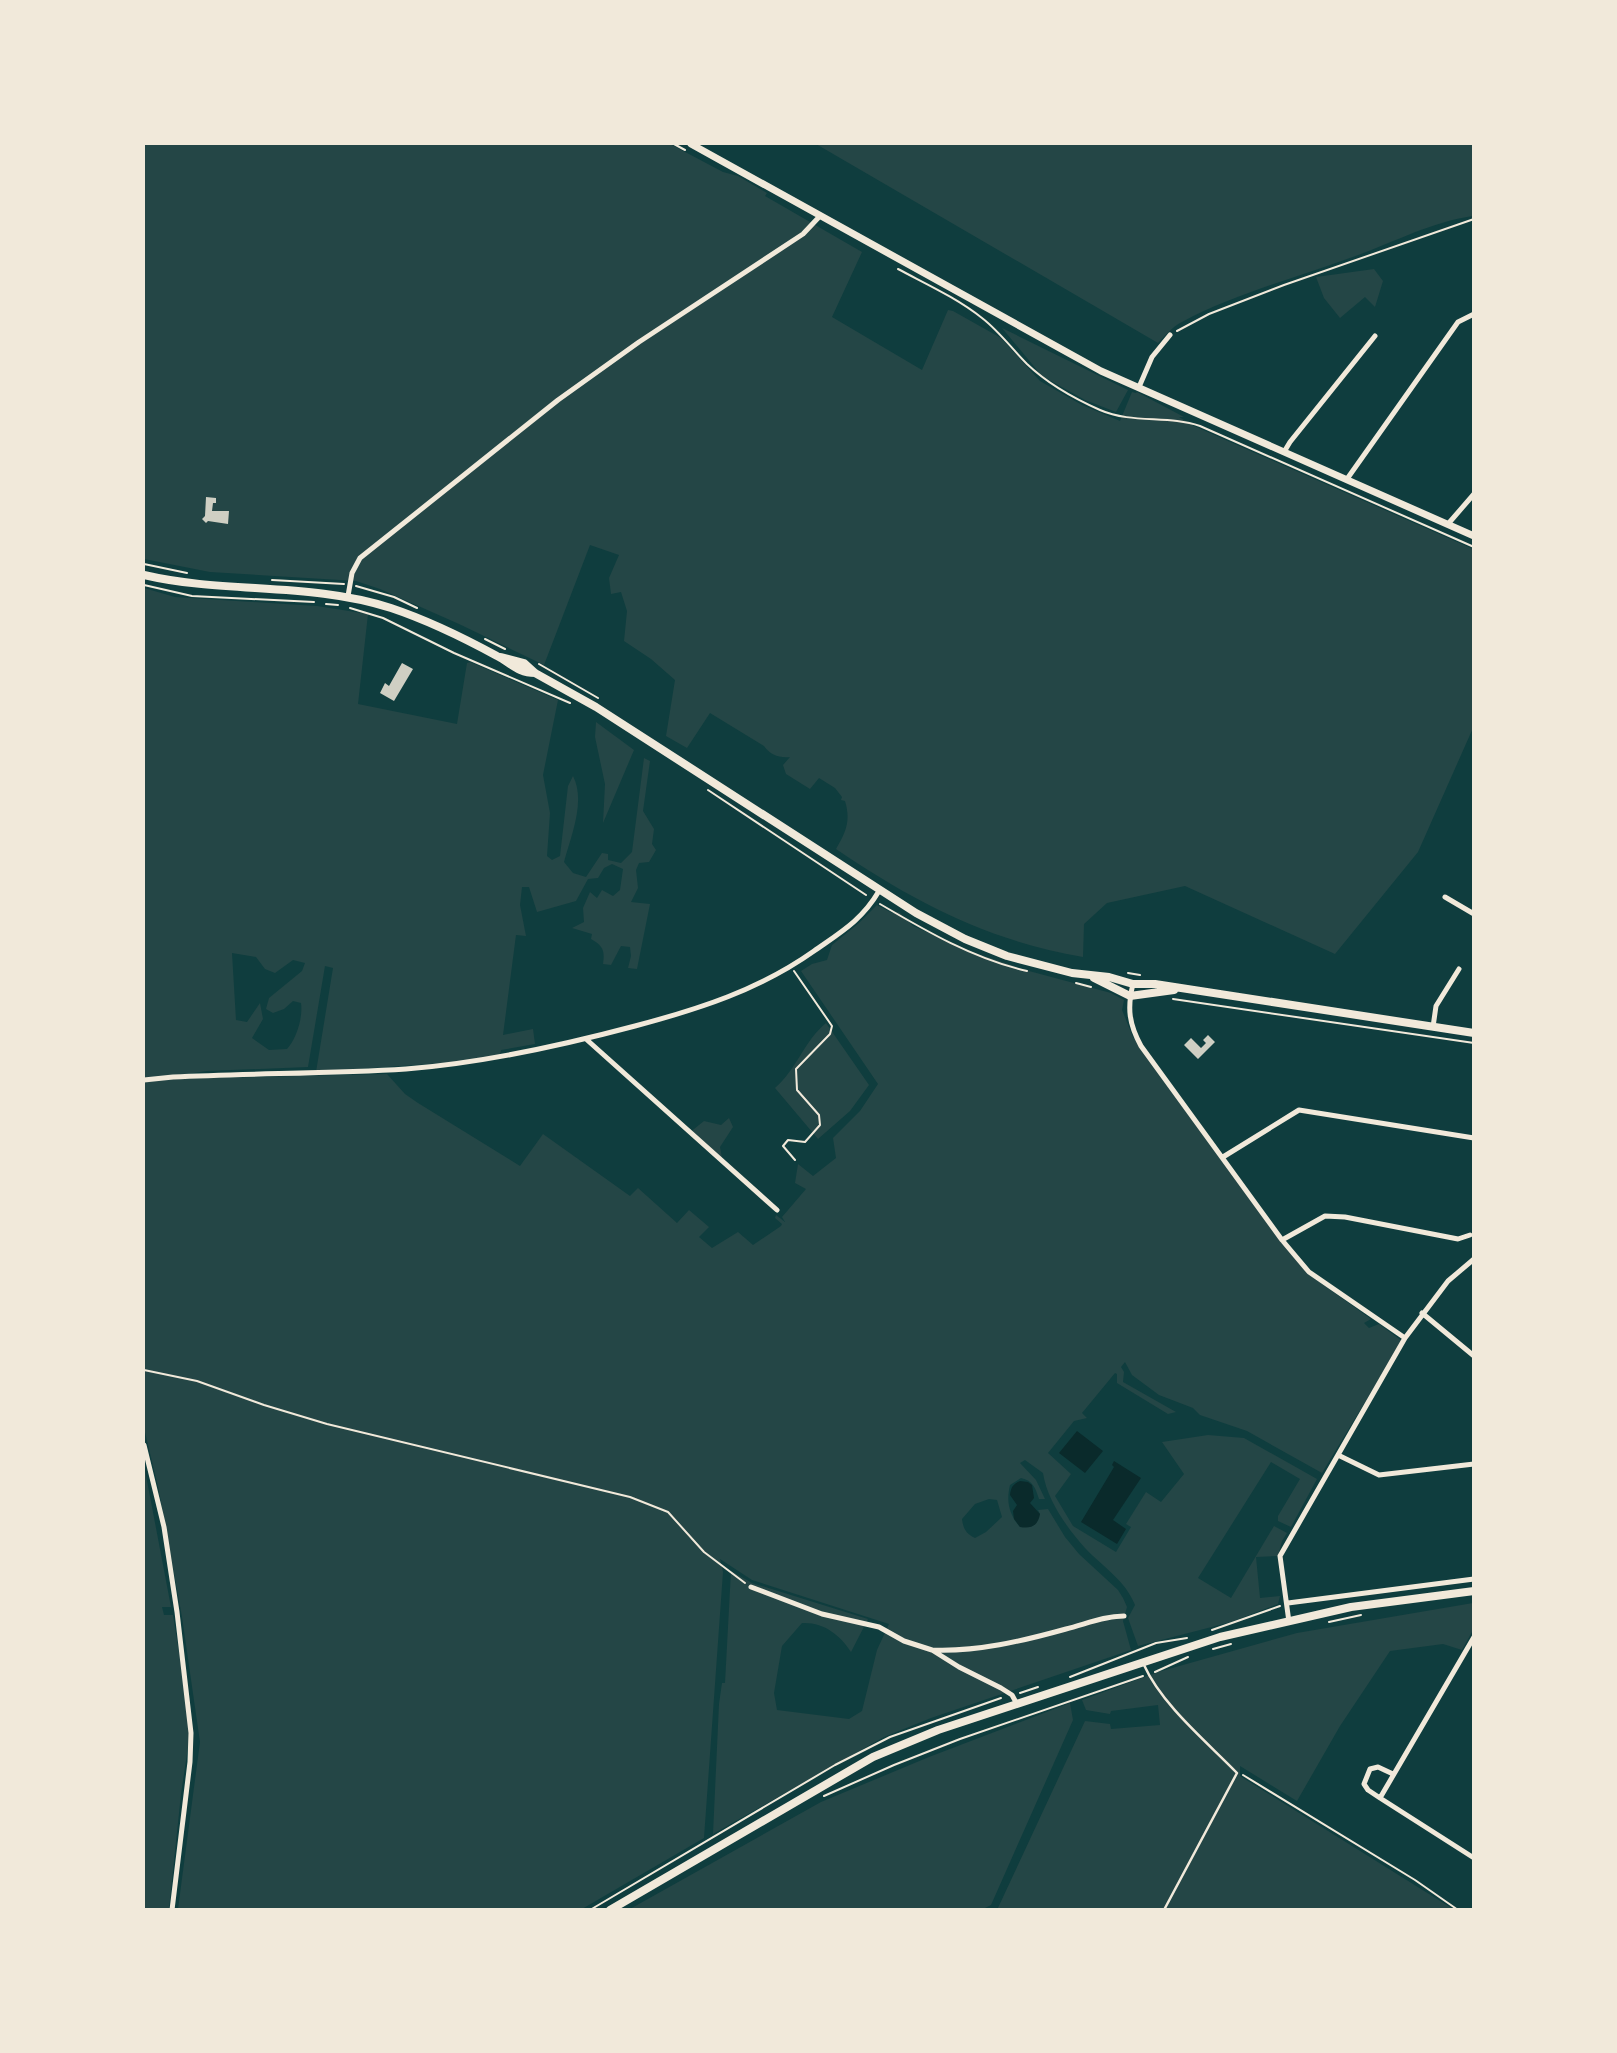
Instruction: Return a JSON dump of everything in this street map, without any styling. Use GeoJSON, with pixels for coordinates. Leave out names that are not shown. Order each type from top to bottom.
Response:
{"type":"FeatureCollection","features":[{"type":"Feature","properties":{"kind":"main road"},"geometry":{"type":"LineString","coordinates":[[144,575],[196,585],[348,596],[391,608],[438,627],[501,657],[518,670],[535,673],[630,728],[879,891],[965,939],[1007,956],[1133,984],[1155,984],[1182,990],[1254,996],[1474,1032]]}},
{"type":"Feature","properties":{"kind":"main road"},"geometry":{"type":"LineString","coordinates":[[1091,976],[1130,996],[1182,990]]}},
{"type":"Feature","properties":{"kind":"main road"},"geometry":{"type":"LineString","coordinates":[[610,1909],[873,1757],[938,1730],[1017,1704],[1030,1695],[1220,1637],[1351,1607],[1474,1591]]}},
{"type":"Feature","properties":{"kind":"street"},"geometry":{"type":"LineString","coordinates":[[689,147],[820,216],[1060,351],[1474,536]]}},
{"type":"Feature","properties":{"kind":"street"},"geometry":{"type":"LineString","coordinates":[[348,596],[352,573],[360,558],[381,541],[558,400],[639,342],[800,236],[812,227],[820,216]]}},
{"type":"Feature","properties":{"kind":"street"},"geometry":{"type":"LineString","coordinates":[[1347,480],[1458,323],[1474,314]]}},
{"type":"Feature","properties":{"kind":"street"},"geometry":{"type":"LineString","coordinates":[[1139,387],[1152,357],[1170,335]]}},
{"type":"Feature","properties":{"kind":"street"},"geometry":{"type":"LineString","coordinates":[[1284,452],[1375,336]]}},
{"type":"Feature","properties":{"kind":"street"},"geometry":{"type":"LineString","coordinates":[[1448,524],[1474,494]]}},
{"type":"Feature","properties":{"kind":"street"},"geometry":{"type":"LineString","coordinates":[[144,1080],[261,1073],[407,1069],[500,1057],[586,1039],[698,1010],[740,994],[792,967],[860,919],[879,891]]}},
{"type":"Feature","properties":{"kind":"street"},"geometry":{"type":"LineString","coordinates":[[1445,897],[1474,914]]}},
{"type":"Feature","properties":{"kind":"street"},"geometry":{"type":"LineString","coordinates":[[1433,1027],[1436,1006],[1459,969]]}},
{"type":"Feature","properties":{"kind":"street"},"geometry":{"type":"LineString","coordinates":[[1133,984],[1129,1017],[1133,1032],[1282,1240],[1309,1272],[1405,1338]]}},
{"type":"Feature","properties":{"kind":"street"},"geometry":{"type":"LineString","coordinates":[[586,1039],[777,1210]]}},
{"type":"Feature","properties":{"kind":"street"},"geometry":{"type":"LineString","coordinates":[[1223,1157],[1299,1111],[1474,1138]]}},
{"type":"Feature","properties":{"kind":"street"},"geometry":{"type":"LineString","coordinates":[[1282,1240],[1325,1216],[1345,1217],[1458,1239],[1472,1237],[1474,1229]]}},
{"type":"Feature","properties":{"kind":"street"},"geometry":{"type":"LineString","coordinates":[[1289,1622],[1280,1556],[1405,1338],[1448,1281],[1474,1259]]}},
{"type":"Feature","properties":{"kind":"street"},"geometry":{"type":"LineString","coordinates":[[1422,1313],[1474,1356]]}},
{"type":"Feature","properties":{"kind":"street"},"geometry":{"type":"LineString","coordinates":[[144,1445],[164,1527],[191,1734],[172,1909]]}},
{"type":"Feature","properties":{"kind":"street"},"geometry":{"type":"LineString","coordinates":[[1338,1455],[1379,1475],[1474,1464]]}},
{"type":"Feature","properties":{"kind":"street"},"geometry":{"type":"LineString","coordinates":[[1288,1604],[1474,1579]]}},
{"type":"Feature","properties":{"kind":"street"},"geometry":{"type":"LineString","coordinates":[[751,1587],[822,1614],[879,1628],[904,1641],[932,1650],[1001,1688],[1012,1695],[1017,1704]]}},
{"type":"Feature","properties":{"kind":"street"},"geometry":{"type":"LineString","coordinates":[[932,1650],[961,1651],[1064,1630],[1112,1616],[1124,1616]]}},
{"type":"Feature","properties":{"kind":"street"},"geometry":{"type":"LineString","coordinates":[[1380,1798],[1474,1637]]}},
{"type":"Feature","properties":{"kind":"street"},"geometry":{"type":"LineString","coordinates":[[1392,1774],[1378,1768],[1370,1769],[1364,1784],[1368,1790],[1474,1858]]}},
{"type":"Feature","properties":{"kind":"lane"},"geometry":{"type":"LineString","coordinates":[[1143,1662],[1148,1674],[1178,1713],[1237,1773],[1164,1909]]}},
{"type":"Feature","properties":{"kind":"path"},"geometry":{"type":"LineString","coordinates":[[674,144],[689,147]]}},
{"type":"Feature","properties":{"kind":"path"},"geometry":{"type":"LineString","coordinates":[[1170,335],[1209,314],[1474,219]]}},
{"type":"Feature","properties":{"kind":"path"},"geometry":{"type":"LineString","coordinates":[[888,263],[980,316],[996,329],[1027,364],[1053,386],[1069,395],[1116,415],[1182,419],[1474,547]]}},
{"type":"Feature","properties":{"kind":"path"},"geometry":{"type":"LineString","coordinates":[[144,585],[192,596],[318,602],[339,606]]}},
{"type":"Feature","properties":{"kind":"path"},"geometry":{"type":"LineString","coordinates":[[349,607],[383,618],[454,653],[574,705]]}},
{"type":"Feature","properties":{"kind":"path"},"geometry":{"type":"LineString","coordinates":[[548,668],[601,699]]}},
{"type":"Feature","properties":{"kind":"path"},"geometry":{"type":"LineString","coordinates":[[708,790],[874,901],[962,948],[1007,966],[1028,971]]}},
{"type":"Feature","properties":{"kind":"path"},"geometry":{"type":"LineString","coordinates":[[1122,972],[1146,975]]}},
{"type":"Feature","properties":{"kind":"path"},"geometry":{"type":"LineString","coordinates":[[795,1160],[783,1146],[788,1140],[805,1142],[820,1125],[819,1115],[797,1090],[796,1069],[830,1034],[832,1026],[796,973]]}},
{"type":"Feature","properties":{"kind":"path"},"geometry":{"type":"LineString","coordinates":[[1071,981],[1093,988]]}},
{"type":"Feature","properties":{"kind":"path"},"geometry":{"type":"LineString","coordinates":[[1167,998],[1474,1043]]}},
{"type":"Feature","properties":{"kind":"path"},"geometry":{"type":"LineString","coordinates":[[144,1370],[197,1381],[327,1424],[630,1497],[668,1512],[705,1552],[751,1587]]}},
{"type":"Feature","properties":{"kind":"path"},"geometry":{"type":"LineString","coordinates":[[1205,1632],[1288,1604]]}},
{"type":"Feature","properties":{"kind":"path"},"geometry":{"type":"LineString","coordinates":[[1318,1624],[1370,1613]]}},
{"type":"Feature","properties":{"kind":"path"},"geometry":{"type":"LineString","coordinates":[[1069,1677],[1156,1643],[1194,1636]]}},
{"type":"Feature","properties":{"kind":"path"},"geometry":{"type":"LineString","coordinates":[[1213,1649],[1235,1643]]}},
{"type":"Feature","properties":{"kind":"path"},"geometry":{"type":"LineString","coordinates":[[821,1798],[960,1738],[1148,1674],[1191,1656]]}},
{"type":"Feature","properties":{"kind":"path"},"geometry":{"type":"LineString","coordinates":[[1030,1695],[1038,1687]]}},
{"type":"Feature","properties":{"kind":"path"},"geometry":{"type":"LineString","coordinates":[[1237,1773],[1256,1782],[1458,1909]]}},
{"type":"Feature","properties":{"kind":"shaded area"},"geometry":{"type":"Polygon","coordinates":[[[144,144],[670,144],[723,172],[738,176],[767,193],[765,196],[862,252],[832,317],[922,370],[948,310],[953,311],[1001,338],[1040,381],[1082,405],[1120,421],[1132,392],[1137,392],[1184,417],[1179,417],[1194,426],[1473,549],[1473,728],[1418,852],[1335,954],[1185,886],[1107,903],[1084,924],[1083,957],[1049,950],[984,930],[954,917],[894,886],[836,849],[846,826],[848,815],[845,801],[841,800],[842,797],[835,788],[819,778],[810,789],[786,774],[783,765],[790,757],[772,754],[764,746],[710,713],[687,748],[666,736],[675,680],[651,659],[624,641],[627,611],[621,592],[611,594],[609,578],[619,555],[590,545],[544,665],[459,624],[356,581],[210,572],[144,559],[144,144]]]}},
{"type":"Feature","properties":{"kind":"shaded area"},"geometry":{"type":"Polygon","coordinates":[[[816,144],[1473,144],[1473,216],[1425,229],[1222,303],[1179,324],[1158,343],[816,144]]]}},
{"type":"Feature","properties":{"kind":"shaded area"},"geometry":{"type":"Polygon","coordinates":[[[1374,269],[1383,281],[1375,307],[1365,297],[1340,318],[1324,298],[1316,277],[1374,269]]]}},
{"type":"Feature","properties":{"kind":"shaded area"},"geometry":{"type":"Polygon","coordinates":[[[1002,328],[1128,390],[1116,412],[1085,400],[1042,376],[1002,328]]]}},
{"type":"Feature","properties":{"kind":"shaded area"},"geometry":{"type":"Polygon","coordinates":[[[144,588],[175,597],[317,606],[368,614],[358,704],[457,724],[467,663],[470,662],[558,700],[543,775],[550,813],[547,856],[552,860],[560,856],[568,786],[573,776],[577,786],[578,807],[564,862],[573,873],[586,877],[602,853],[608,854],[608,860],[621,863],[632,852],[644,758],[650,761],[643,811],[654,829],[652,844],[656,850],[649,862],[639,863],[636,870],[638,888],[631,902],[650,904],[637,969],[628,968],[630,947],[621,946],[611,965],[603,964],[602,949],[591,939],[592,934],[572,928],[584,922],[583,908],[590,892],[597,898],[602,890],[613,896],[620,890],[623,869],[612,864],[604,868],[598,878],[588,879],[576,901],[537,912],[529,887],[522,887],[520,905],[526,936],[516,935],[503,1035],[533,1029],[535,1044],[501,1050],[499,1059],[316,1072],[333,968],[325,966],[308,1067],[207,1071],[144,1080],[144,588]],[[232,953],[236,1020],[247,1022],[260,1003],[263,1019],[252,1038],[269,1050],[287,1049],[298,1027],[301,1003],[293,1001],[284,1009],[273,1013],[266,1009],[269,998],[302,971],[305,963],[293,960],[275,973],[265,969],[256,957],[232,953]]]}},
{"type":"Feature","properties":{"kind":"shaded area"},"geometry":{"type":"Polygon","coordinates":[[[596,722],[634,750],[603,823],[605,784],[595,737],[596,722]]]}},
{"type":"Feature","properties":{"kind":"shaded area"},"geometry":{"type":"Polygon","coordinates":[[[877,905],[892,913],[899,912],[913,926],[972,952],[1111,993],[1124,1000],[1122,1010],[1133,1037],[1308,1274],[1371,1319],[1364,1323],[1369,1328],[1379,1324],[1402,1341],[1322,1473],[1247,1431],[1200,1415],[1193,1408],[1159,1395],[1132,1375],[1125,1362],[1121,1367],[1124,1372],[1123,1382],[1176,1412],[1168,1414],[1117,1383],[1115,1373],[1082,1413],[1087,1418],[1074,1421],[1048,1453],[1071,1474],[1055,1496],[1073,1526],[1116,1552],[1131,1527],[1126,1524],[1146,1492],[1161,1502],[1184,1474],[1162,1442],[1208,1435],[1244,1438],[1317,1479],[1291,1527],[1278,1521],[1278,1516],[1300,1479],[1271,1462],[1198,1578],[1231,1598],[1274,1526],[1287,1533],[1278,1556],[1256,1557],[1260,1598],[1280,1596],[1278,1604],[1231,1622],[1138,1646],[1128,1618],[1135,1605],[1131,1596],[1120,1581],[1071,1532],[1053,1503],[1043,1473],[1025,1460],[1020,1463],[1036,1480],[1045,1499],[1039,1499],[1033,1485],[1021,1478],[1010,1485],[1009,1508],[1013,1517],[1020,1527],[1040,1514],[1038,1510],[1048,1509],[1079,1554],[1118,1590],[1123,1598],[1127,1607],[1123,1621],[1131,1650],[931,1718],[884,1737],[713,1834],[719,1704],[722,1683],[725,1683],[731,1571],[752,1583],[868,1619],[851,1652],[831,1631],[810,1623],[802,1623],[782,1646],[774,1693],[777,1710],[849,1719],[862,1711],[877,1650],[889,1624],[752,1580],[720,1559],[723,1572],[704,1838],[582,1909],[178,1909],[200,1742],[182,1617],[159,1491],[144,1428],[144,1082],[387,1074],[405,1094],[418,1103],[520,1166],[543,1134],[630,1196],[638,1188],[677,1223],[689,1210],[709,1227],[699,1237],[712,1248],[738,1232],[753,1245],[781,1226],[775,1218],[776,1215],[785,1222],[782,1217],[806,1189],[795,1183],[798,1164],[813,1176],[836,1158],[833,1138],[860,1111],[878,1084],[801,971],[812,964],[827,960],[832,945],[877,905]],[[989,1499],[975,1504],[962,1519],[969,1535],[975,1538],[986,1532],[1002,1517],[997,1500],[989,1499]]]}},
{"type":"Feature","properties":{"kind":"shaded area"},"geometry":{"type":"Polygon","coordinates":[[[826,1023],[869,1085],[850,1111],[818,1139],[775,1088],[826,1023]]]}},
{"type":"Feature","properties":{"kind":"shaded area"},"geometry":{"type":"Polygon","coordinates":[[[729,1118],[733,1127],[720,1147],[723,1163],[689,1133],[704,1121],[721,1125],[729,1118]]]}},
{"type":"Feature","properties":{"kind":"shaded area"},"geometry":{"type":"Polygon","coordinates":[[[1077,1431],[1103,1451],[1085,1473],[1059,1453],[1077,1431]]]}},
{"type":"Feature","properties":{"kind":"shaded area"},"geometry":{"type":"Polygon","coordinates":[[[1114,1461],[1141,1478],[1113,1520],[1126,1529],[1117,1544],[1081,1522],[1114,1467],[1114,1461]]]}},
{"type":"Feature","properties":{"kind":"shaded area"},"geometry":{"type":"Polygon","coordinates":[[[144,1465],[171,1607],[162,1607],[164,1615],[173,1615],[191,1727],[169,1909],[144,1909],[144,1465]]]}},
{"type":"Feature","properties":{"kind":"shaded area"},"geometry":{"type":"Polygon","coordinates":[[[1020,1481],[1032,1485],[1034,1498],[1030,1503],[1040,1514],[1036,1524],[1027,1528],[1020,1527],[1014,1519],[1013,1511],[1017,1505],[1010,1495],[1013,1486],[1020,1481]]]}},
{"type":"Feature","properties":{"kind":"shaded area"},"geometry":{"type":"Polygon","coordinates":[[[1473,1603],[1473,1630],[1462,1650],[1443,1644],[1390,1651],[1340,1726],[1297,1801],[1240,1766],[1240,1776],[1453,1909],[997,1910],[1085,1721],[1110,1724],[1111,1729],[1160,1725],[1158,1705],[1111,1711],[1110,1714],[1086,1710],[1082,1700],[1158,1672],[1297,1633],[1473,1603]]]}},
{"type":"Feature","properties":{"kind":"shaded area"},"geometry":{"type":"Polygon","coordinates":[[[1070,1703],[1073,1720],[991,1905],[981,1910],[630,1909],[821,1802],[1070,1703]]]}},
{"type":"Feature","properties":{"kind":"building"},"geometry":{"type":"Polygon","coordinates":[[[206,497],[216,498],[212,511],[229,511],[228,524],[206,523],[202,519],[205,516],[206,497]]]}},
{"type":"Feature","properties":{"kind":"building"},"geometry":{"type":"Polygon","coordinates":[[[402,663],[413,669],[394,701],[380,693],[385,683],[389,686],[402,663]]]}},
{"type":"Feature","properties":{"kind":"building"},"geometry":{"type":"Polygon","coordinates":[[[1208,1035],[1215,1042],[1198,1059],[1184,1045],[1191,1038],[1201,1048],[1208,1035]]]}}]}
